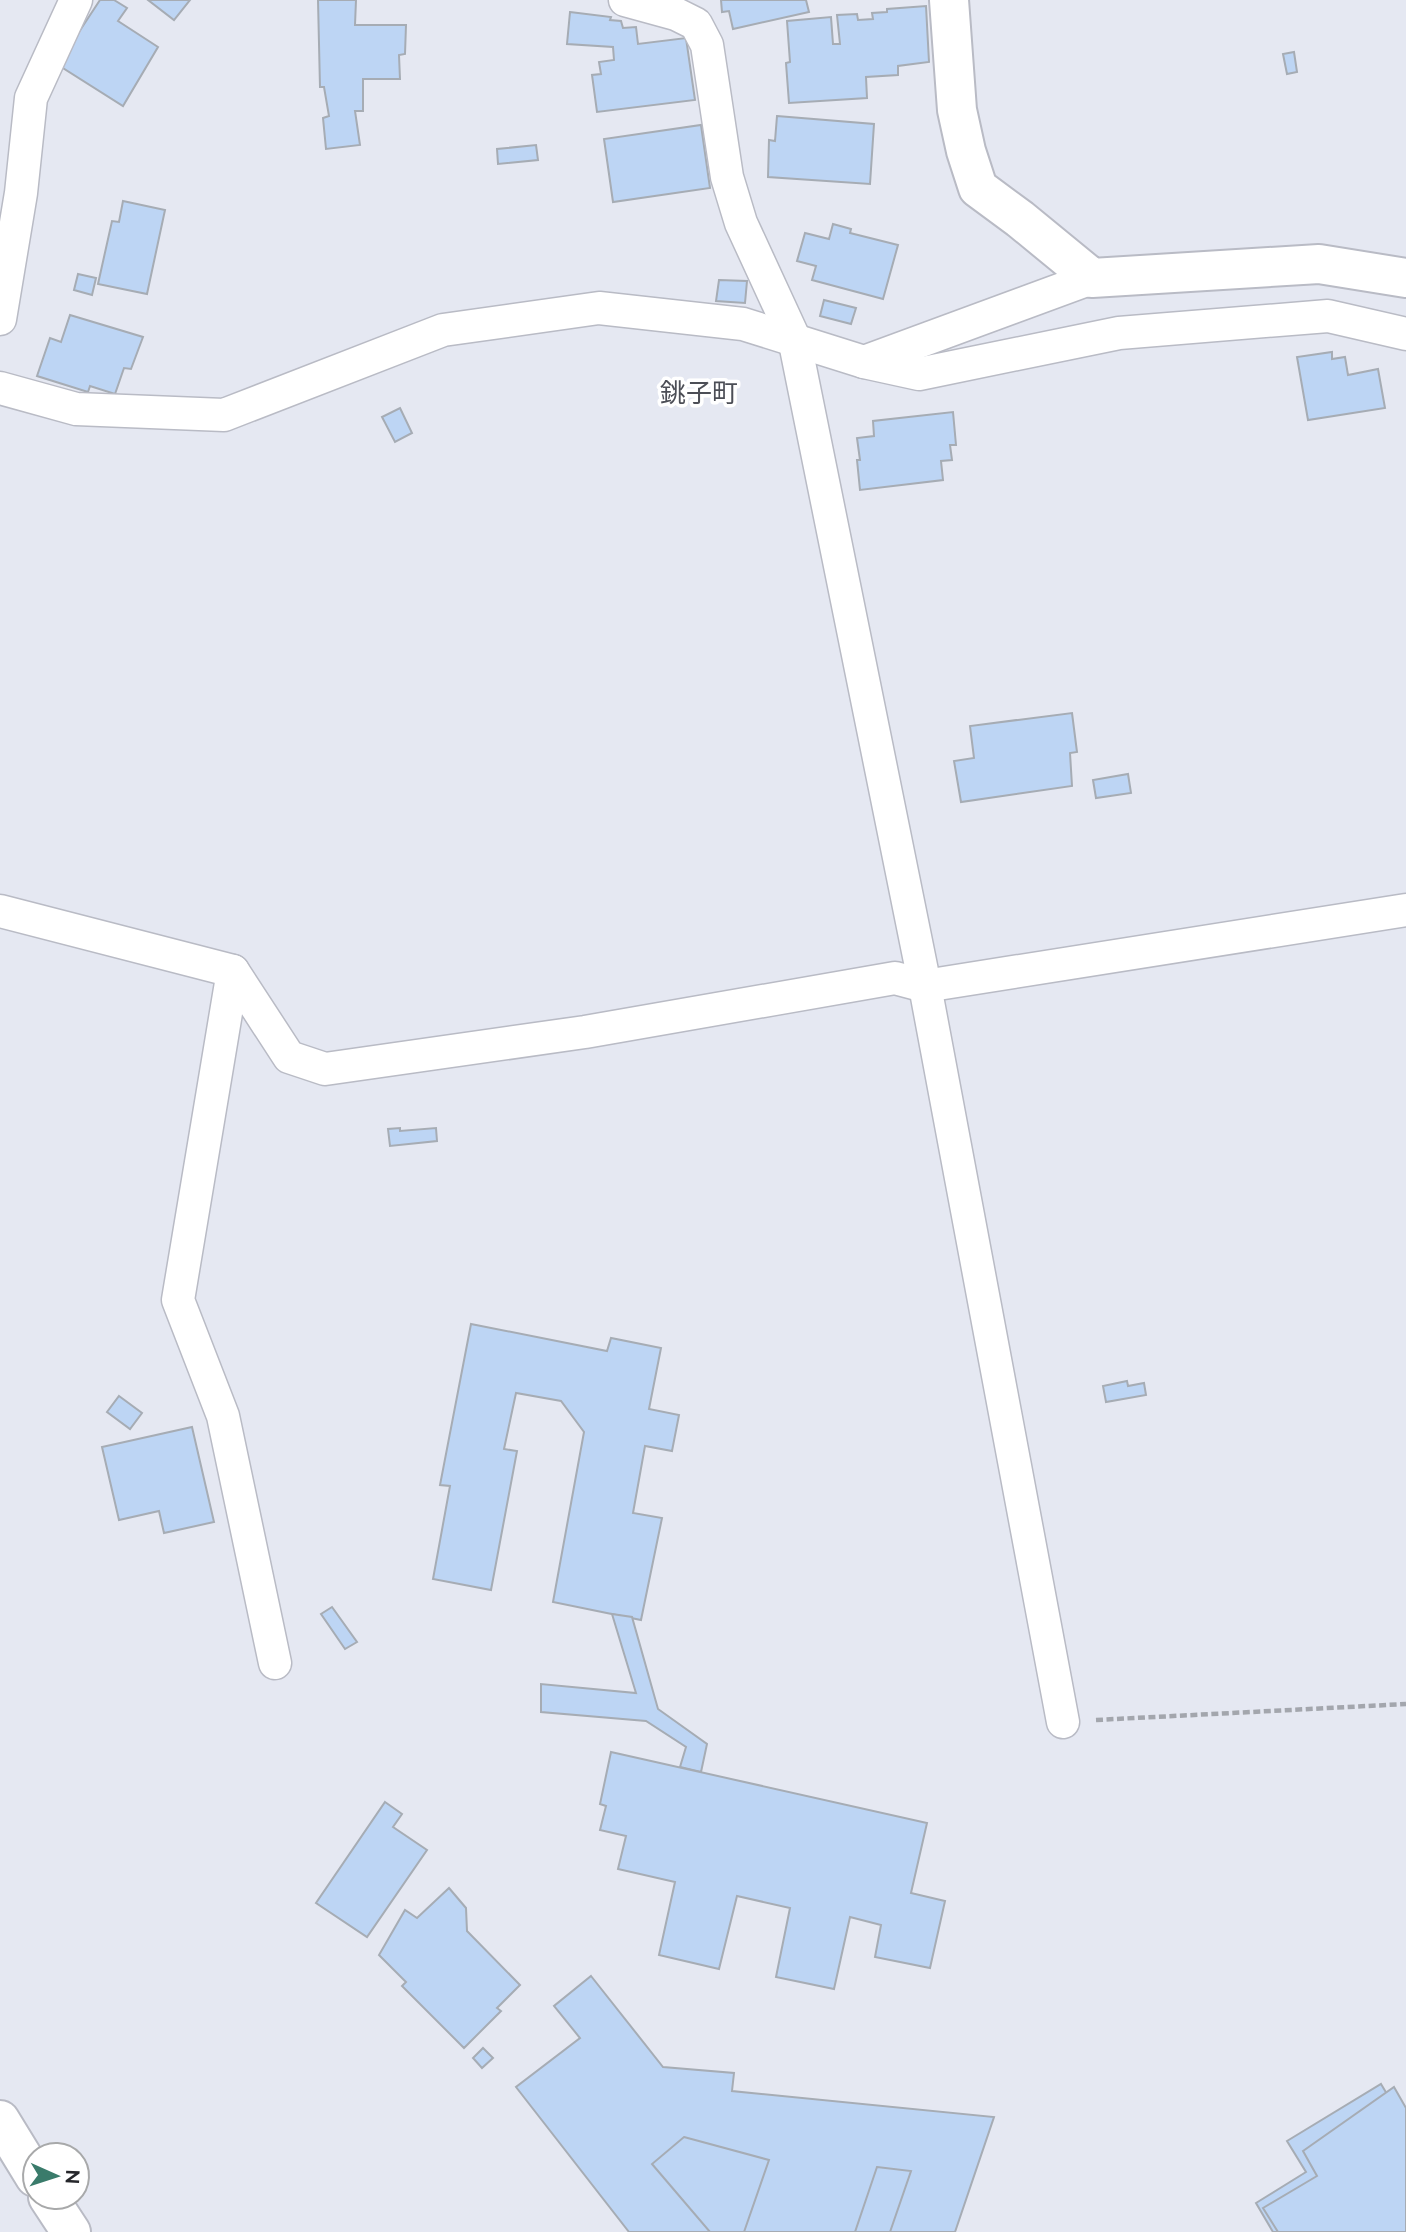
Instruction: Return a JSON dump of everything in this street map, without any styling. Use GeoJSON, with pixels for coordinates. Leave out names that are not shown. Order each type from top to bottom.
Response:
{"type":"FeatureCollection","features":[{"type":"Feature","properties":{"kind":"street"},"geometry":{"type":"LineString","coordinates":[[0,319],[21,193],[31,98],[76,0]]}},
{"type":"Feature","properties":{"kind":"street"},"geometry":{"type":"LineString","coordinates":[[625,0],[676,14],[696,24],[707,45],[727,177],[741,223],[794,338],[925,986],[1063,1722]]}},
{"type":"Feature","properties":{"kind":"street"},"geometry":{"type":"LineString","coordinates":[[949,0],[957,110],[978,188],[1092,278]]}},
{"type":"Feature","properties":{"kind":"street"},"geometry":{"type":"LineString","coordinates":[[864,362],[1092,278],[1319,264],[1406,278]]}},
{"type":"Feature","properties":{"kind":"street"},"geometry":{"type":"LineString","coordinates":[[0,388],[76,409],[224,415],[443,330],[599,308],[743,324],[864,362],[919,374],[1119,333],[1328,316],[1406,334]]}},
{"type":"Feature","properties":{"kind":"street"},"geometry":{"type":"LineString","coordinates":[[0,911],[233,971],[289,1057],[325,1069],[585,1032],[895,978],[925,986],[1406,910]]}},
{"type":"Feature","properties":{"kind":"street"},"geometry":{"type":"LineString","coordinates":[[233,971],[178,1300],[223,1416],[275,1663]]}},
{"type":"Feature","properties":{"kind":"street"},"geometry":{"type":"LineString","coordinates":[[0,2120],[21,2154]]}},
{"type":"Feature","properties":{"kind":"street"},"geometry":{"type":"LineString","coordinates":[[57,2211],[71,2232]]}},
{"type":"Feature","properties":{"kind":"path"},"geometry":{"type":"LineString","coordinates":[[1063,1722],[1406,1704]]}},
{"type":"Feature","properties":{"kind":"building"},"geometry":{"type":"Polygon","coordinates":[[[100,0],[114,0],[127,8],[118,21],[158,47],[123,106],[55,63],[100,0]]]}},
{"type":"Feature","properties":{"kind":"building"},"geometry":{"type":"Polygon","coordinates":[[[148,0],[190,0],[174,20],[148,0]]]}},
{"type":"Feature","properties":{"kind":"building"},"geometry":{"type":"Polygon","coordinates":[[[318,0],[356,0],[355,25],[406,25],[405,54],[399,55],[400,79],[363,79],[363,111],[355,111],[360,145],[326,149],[323,118],[329,116],[324,87],[320,87],[318,0]]]}},
{"type":"Feature","properties":{"kind":"building"},"geometry":{"type":"Polygon","coordinates":[[[721,0],[806,0],[809,12],[733,29],[729,11],[722,12],[721,0]]]}},
{"type":"Feature","properties":{"kind":"building"},"geometry":{"type":"Polygon","coordinates":[[[926,6],[929,62],[898,66],[898,75],[866,77],[867,98],[789,103],[787,21],[831,17],[833,44],[840,44],[837,15],[857,14],[858,20],[873,19],[872,13],[887,12],[887,9],[926,6]]]}},
{"type":"Feature","properties":{"kind":"building"},"geometry":{"type":"Polygon","coordinates":[[[570,12],[611,17],[610,20],[621,21],[623,28],[636,27],[638,44],[686,38],[695,100],[597,112],[592,75],[601,74],[599,62],[614,60],[613,47],[567,44],[570,12]]]}},
{"type":"Feature","properties":{"kind":"building"},"geometry":{"type":"Polygon","coordinates":[[[1294,52],[1297,72],[1287,74],[1283,54],[1294,52]]]}},
{"type":"Feature","properties":{"kind":"building"},"geometry":{"type":"Polygon","coordinates":[[[777,116],[874,124],[870,184],[768,177],[769,140],[775,141],[777,116]]]}},
{"type":"Feature","properties":{"kind":"building"},"geometry":{"type":"Polygon","coordinates":[[[701,125],[710,188],[613,202],[604,139],[701,125]]]}},
{"type":"Feature","properties":{"kind":"building"},"geometry":{"type":"Polygon","coordinates":[[[536,145],[538,160],[498,164],[497,149],[536,145]]]}},
{"type":"Feature","properties":{"kind":"building"},"geometry":{"type":"Polygon","coordinates":[[[123,201],[165,210],[147,294],[98,284],[112,221],[119,222],[123,201]]]}},
{"type":"Feature","properties":{"kind":"building"},"geometry":{"type":"Polygon","coordinates":[[[833,224],[851,229],[850,233],[898,245],[883,299],[812,280],[816,266],[797,261],[805,233],[829,239],[833,224]]]}},
{"type":"Feature","properties":{"kind":"building"},"geometry":{"type":"Polygon","coordinates":[[[78,274],[96,278],[92,295],[74,290],[78,274]]]}},
{"type":"Feature","properties":{"kind":"building"},"geometry":{"type":"Polygon","coordinates":[[[719,280],[747,281],[745,303],[716,301],[719,280]]]}},
{"type":"Feature","properties":{"kind":"building"},"geometry":{"type":"Polygon","coordinates":[[[824,300],[856,308],[851,324],[820,316],[824,300]]]}},
{"type":"Feature","properties":{"kind":"building"},"geometry":{"type":"Polygon","coordinates":[[[70,315],[143,337],[131,369],[124,368],[115,394],[90,386],[88,392],[37,376],[50,338],[61,342],[70,315]]]}},
{"type":"Feature","properties":{"kind":"building"},"geometry":{"type":"Polygon","coordinates":[[[1332,352],[1332,359],[1345,357],[1348,375],[1378,369],[1385,408],[1308,420],[1297,357],[1332,352]]]}},
{"type":"Feature","properties":{"kind":"building"},"geometry":{"type":"Polygon","coordinates":[[[400,408],[412,433],[395,442],[382,417],[400,408]]]}},
{"type":"Feature","properties":{"kind":"building"},"geometry":{"type":"Polygon","coordinates":[[[953,412],[956,445],[950,445],[952,460],[941,461],[943,480],[860,490],[857,438],[874,436],[873,421],[953,412]]]}},
{"type":"Feature","properties":{"kind":"building"},"geometry":{"type":"Polygon","coordinates":[[[1072,713],[1077,752],[1070,753],[1072,786],[961,802],[954,761],[974,758],[970,726],[1072,713]]]}},
{"type":"Feature","properties":{"kind":"building"},"geometry":{"type":"Polygon","coordinates":[[[1128,774],[1131,793],[1096,798],[1093,780],[1128,774]]]}},
{"type":"Feature","properties":{"kind":"building"},"geometry":{"type":"Polygon","coordinates":[[[400,1128],[400,1131],[436,1128],[437,1141],[390,1146],[388,1129],[400,1128]]]}},
{"type":"Feature","properties":{"kind":"building"},"geometry":{"type":"Polygon","coordinates":[[[471,1324],[607,1351],[611,1338],[661,1348],[649,1409],[679,1415],[672,1451],[645,1446],[633,1513],[662,1518],[641,1620],[553,1602],[584,1432],[561,1401],[516,1393],[504,1449],[517,1451],[491,1590],[433,1579],[450,1486],[440,1485],[471,1324]]]}},
{"type":"Feature","properties":{"kind":"building"},"geometry":{"type":"Polygon","coordinates":[[[1127,1381],[1128,1386],[1144,1383],[1146,1395],[1106,1402],[1103,1386],[1127,1381]]]}},
{"type":"Feature","properties":{"kind":"building"},"geometry":{"type":"Polygon","coordinates":[[[119,1396],[142,1413],[130,1429],[107,1412],[119,1396]]]}},
{"type":"Feature","properties":{"kind":"building"},"geometry":{"type":"Polygon","coordinates":[[[192,1427],[214,1522],[164,1533],[159,1511],[119,1520],[102,1447],[192,1427]]]}},
{"type":"Feature","properties":{"kind":"building"},"geometry":{"type":"Polygon","coordinates":[[[332,1607],[357,1642],[345,1649],[321,1614],[332,1607]]]}},
{"type":"Feature","properties":{"kind":"building"},"geometry":{"type":"Polygon","coordinates":[[[612,1614],[632,1617],[658,1709],[707,1744],[701,1772],[680,1767],[686,1747],[646,1721],[541,1712],[541,1684],[636,1693],[612,1614]]]}},
{"type":"Feature","properties":{"kind":"building"},"geometry":{"type":"Polygon","coordinates":[[[611,1752],[927,1823],[911,1893],[945,1901],[930,1968],[875,1957],[881,1925],[850,1917],[834,1989],[776,1977],[790,1908],[737,1896],[719,1969],[659,1955],[675,1882],[618,1869],[626,1836],[600,1830],[606,1806],[600,1804],[611,1752]]]}},
{"type":"Feature","properties":{"kind":"building"},"geometry":{"type":"Polygon","coordinates":[[[385,1802],[402,1814],[393,1827],[427,1850],[367,1937],[316,1903],[385,1802]]]}},
{"type":"Feature","properties":{"kind":"building"},"geometry":{"type":"Polygon","coordinates":[[[449,1888],[466,1908],[467,1931],[520,1985],[497,2008],[501,2011],[464,2048],[402,1986],[406,1982],[379,1955],[405,1910],[417,1918],[449,1888]]]}},
{"type":"Feature","properties":{"kind":"building"},"geometry":{"type":"Polygon","coordinates":[[[591,1976],[663,2067],[734,2073],[732,2091],[994,2117],[955,2232],[629,2232],[516,2087],[580,2038],[554,2006],[591,1976]]]}},
{"type":"Feature","properties":{"kind":"building"},"geometry":{"type":"Polygon","coordinates":[[[483,2048],[493,2058],[482,2068],[473,2058],[483,2048]]]}},
{"type":"Feature","properties":{"kind":"building"},"geometry":{"type":"Polygon","coordinates":[[[1381,2084],[1406,2126],[1406,2232],[1273,2232],[1256,2203],[1306,2172],[1287,2141],[1381,2084]]]}},
{"type":"Feature","properties":{"kind":"building"},"geometry":{"type":"Polygon","coordinates":[[[1394,2087],[1406,2108],[1406,2232],[1278,2232],[1263,2208],[1317,2176],[1303,2151],[1394,2087]]]}},
{"type":"Feature","properties":{"kind":"building"},"geometry":{"type":"Polygon","coordinates":[[[684,2137],[769,2160],[744,2232],[710,2232],[652,2164],[684,2137]]]}},
{"type":"Feature","properties":{"kind":"building"},"geometry":{"type":"Polygon","coordinates":[[[877,2167],[911,2171],[890,2232],[855,2232],[877,2167]]]}},
{"type":"Feature","properties":{"kind":"district","name":"銚子町"},"geometry":{"type":"Point","coordinates":[699,393]}}]}
